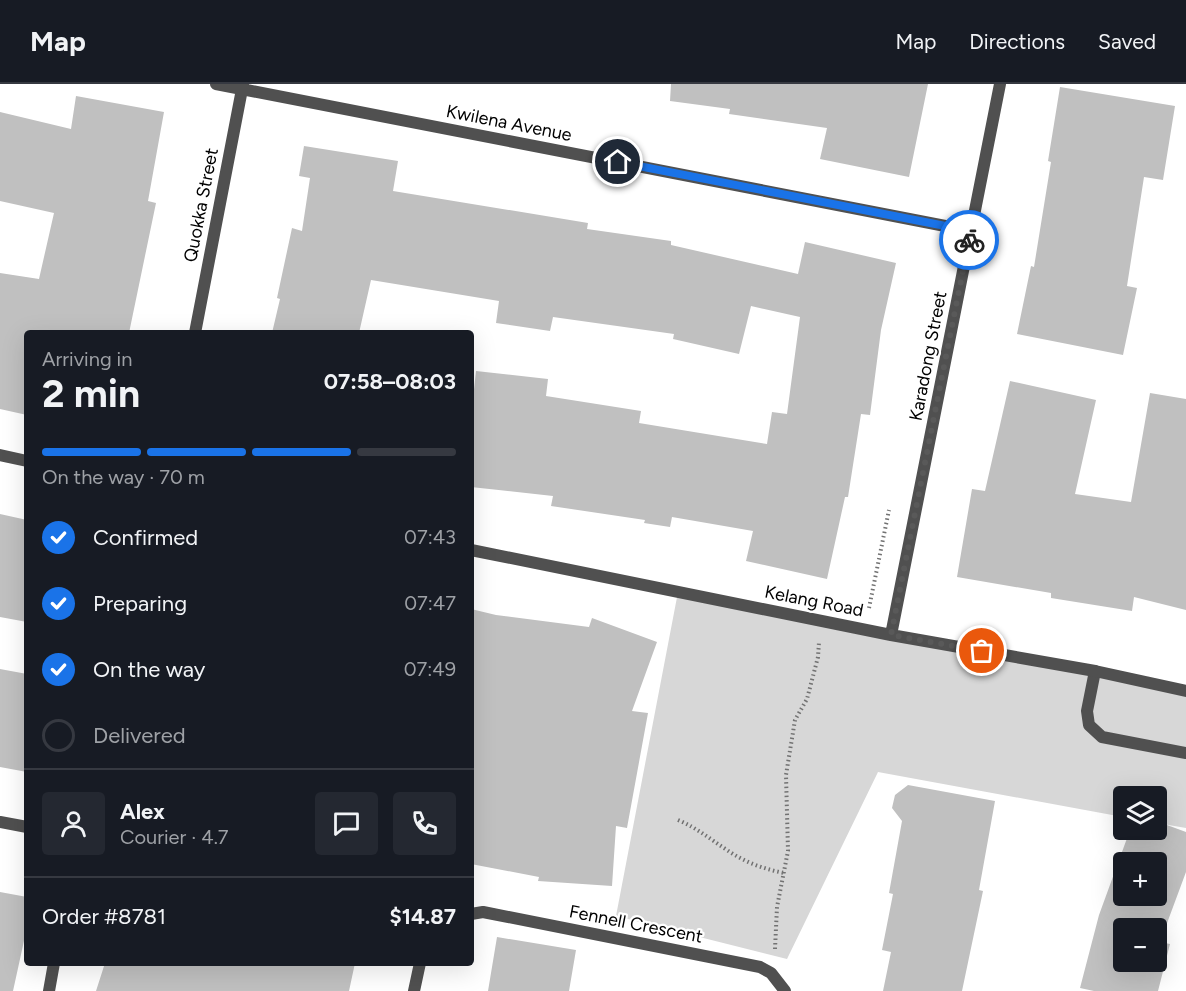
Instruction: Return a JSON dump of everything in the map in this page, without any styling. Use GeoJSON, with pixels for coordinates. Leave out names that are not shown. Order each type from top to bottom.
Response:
{"type":"FeatureCollection","features":[{"type":"Feature","properties":{"kind":"street","name":"Kwilena Avenue"},"geometry":{"type":"LineString","coordinates":[[216,84],[242,86],[971,231]]}},
{"type":"Feature","properties":{"kind":"street","name":"Karadong Street"},"geometry":{"type":"LineString","coordinates":[[891,635],[1000,84]]}},
{"type":"Feature","properties":{"kind":"street","name":"Quokka Street"},"geometry":{"type":"LineString","coordinates":[[196,330],[242,86]]}},
{"type":"Feature","properties":{"kind":"street"},"geometry":{"type":"LineString","coordinates":[[0,455],[24,460]]}},
{"type":"Feature","properties":{"kind":"street","name":"Kelang Road"},"geometry":{"type":"LineString","coordinates":[[474,551],[891,635],[1095,671],[1186,691]]}},
{"type":"Feature","properties":{"kind":"street"},"geometry":{"type":"LineString","coordinates":[[1095,671],[1087,711],[1089,725],[1102,737],[1186,753]]}},
{"type":"Feature","properties":{"kind":"street"},"geometry":{"type":"LineString","coordinates":[[0,822],[24,826]]}},
{"type":"Feature","properties":{"kind":"street","name":"Fennell Crescent"},"geometry":{"type":"LineString","coordinates":[[474,914],[483,912],[760,967],[771,973]]}},
{"type":"Feature","properties":{"kind":"street"},"geometry":{"type":"LineString","coordinates":[[49,991],[53,966]]}},
{"type":"Feature","properties":{"kind":"street"},"geometry":{"type":"LineString","coordinates":[[414,991],[419,966]]}},
{"type":"Feature","properties":{"kind":"street"},"geometry":{"type":"LineString","coordinates":[[771,973],[785,991]]}},
{"type":"Feature","properties":{"kind":"path"},"geometry":{"type":"LineString","coordinates":[[771,973],[775,954],[775,922],[789,851],[786,775],[795,720],[807,699],[814,675],[822,621]]}},
{"type":"Feature","properties":{"kind":"path"},"geometry":{"type":"LineString","coordinates":[[678,820],[696,828],[746,861],[784,873]]}},
{"type":"Feature","properties":{"kind":"shaded area"},"geometry":{"type":"Polygon","coordinates":[[[678,592],[1186,692],[1186,828],[1167,825],[1167,786],[1113,786],[1113,815],[878,772],[787,959],[616,916],[678,592]]]}},
{"type":"Feature","properties":{"kind":"building"},"geometry":{"type":"Polygon","coordinates":[[[671,84],[928,84],[909,177],[820,159],[827,128],[729,114],[730,109],[670,101],[671,84]]]}},
{"type":"Feature","properties":{"kind":"building"},"geometry":{"type":"Polygon","coordinates":[[[1060,87],[1175,106],[1163,180],[1144,177],[1127,286],[1137,288],[1123,355],[1017,334],[1031,266],[1034,267],[1051,162],[1048,161],[1060,87]]]}},
{"type":"Feature","properties":{"kind":"building"},"geometry":{"type":"Polygon","coordinates":[[[76,96],[164,112],[148,201],[156,203],[130,330],[24,330],[24,414],[0,409],[0,273],[39,279],[54,213],[0,201],[0,112],[71,129],[76,96]]]}},
{"type":"Feature","properties":{"kind":"building"},"geometry":{"type":"Polygon","coordinates":[[[304,146],[398,161],[393,191],[588,223],[587,229],[671,241],[671,245],[798,274],[805,242],[896,263],[881,330],[870,415],[861,414],[848,497],[845,497],[827,579],[746,561],[753,531],[672,517],[670,527],[644,523],[645,520],[551,506],[553,496],[474,487],[476,371],[548,379],[546,396],[641,411],[639,423],[767,444],[772,412],[787,414],[800,317],[751,306],[739,354],[673,339],[674,334],[553,317],[550,331],[496,323],[499,301],[371,280],[360,330],[273,330],[292,228],[302,231],[310,178],[299,176],[304,146]]]}},
{"type":"Feature","properties":{"kind":"building"},"geometry":{"type":"Polygon","coordinates":[[[1010,381],[1096,400],[1075,494],[1131,502],[1150,393],[1186,399],[1186,610],[1134,597],[1132,611],[1051,598],[1051,593],[957,577],[972,489],[985,491],[1010,381]]]}},
{"type":"Feature","properties":{"kind":"building"},"geometry":{"type":"Polygon","coordinates":[[[0,514],[24,519],[24,621],[0,617],[0,514]]]}},
{"type":"Feature","properties":{"kind":"building"},"geometry":{"type":"Polygon","coordinates":[[[474,610],[496,615],[589,627],[592,618],[657,642],[632,711],[648,713],[627,828],[616,826],[612,886],[538,881],[539,877],[474,865],[474,610]]]}},
{"type":"Feature","properties":{"kind":"building"},"geometry":{"type":"Polygon","coordinates":[[[0,669],[24,673],[24,771],[0,767],[0,669]]]}},
{"type":"Feature","properties":{"kind":"building"},"geometry":{"type":"Polygon","coordinates":[[[908,785],[995,801],[979,890],[983,891],[962,991],[883,991],[891,952],[882,950],[893,894],[889,893],[902,821],[892,808],[895,795],[908,785]]]}},
{"type":"Feature","properties":{"kind":"building"},"geometry":{"type":"Polygon","coordinates":[[[1167,825],[1186,832],[1186,872],[1167,923],[1167,918],[1113,918],[1113,972],[1163,972],[1158,991],[1094,991],[1080,988],[1099,915],[1113,877],[1113,906],[1167,906],[1167,852],[1122,852],[1126,840],[1167,840],[1167,825]]]}},
{"type":"Feature","properties":{"kind":"building"},"geometry":{"type":"Polygon","coordinates":[[[0,892],[24,896],[24,941],[13,991],[0,991],[0,892]]]}},
{"type":"Feature","properties":{"kind":"building"},"geometry":{"type":"Polygon","coordinates":[[[497,937],[576,950],[569,991],[488,991],[497,937]]]}},
{"type":"Feature","properties":{"kind":"building"},"geometry":{"type":"Polygon","coordinates":[[[104,966],[354,966],[349,991],[96,991],[104,966]]]}},
{"type":"Feature","properties":{"kind":"way so far"},"geometry":{"type":"LineString","coordinates":[[969,240],[891,635],[982,651]]}},
{"type":"Feature","properties":{"kind":"route"},"geometry":{"type":"LineString","coordinates":[[618,162],[971,231],[969,240]]}}]}
